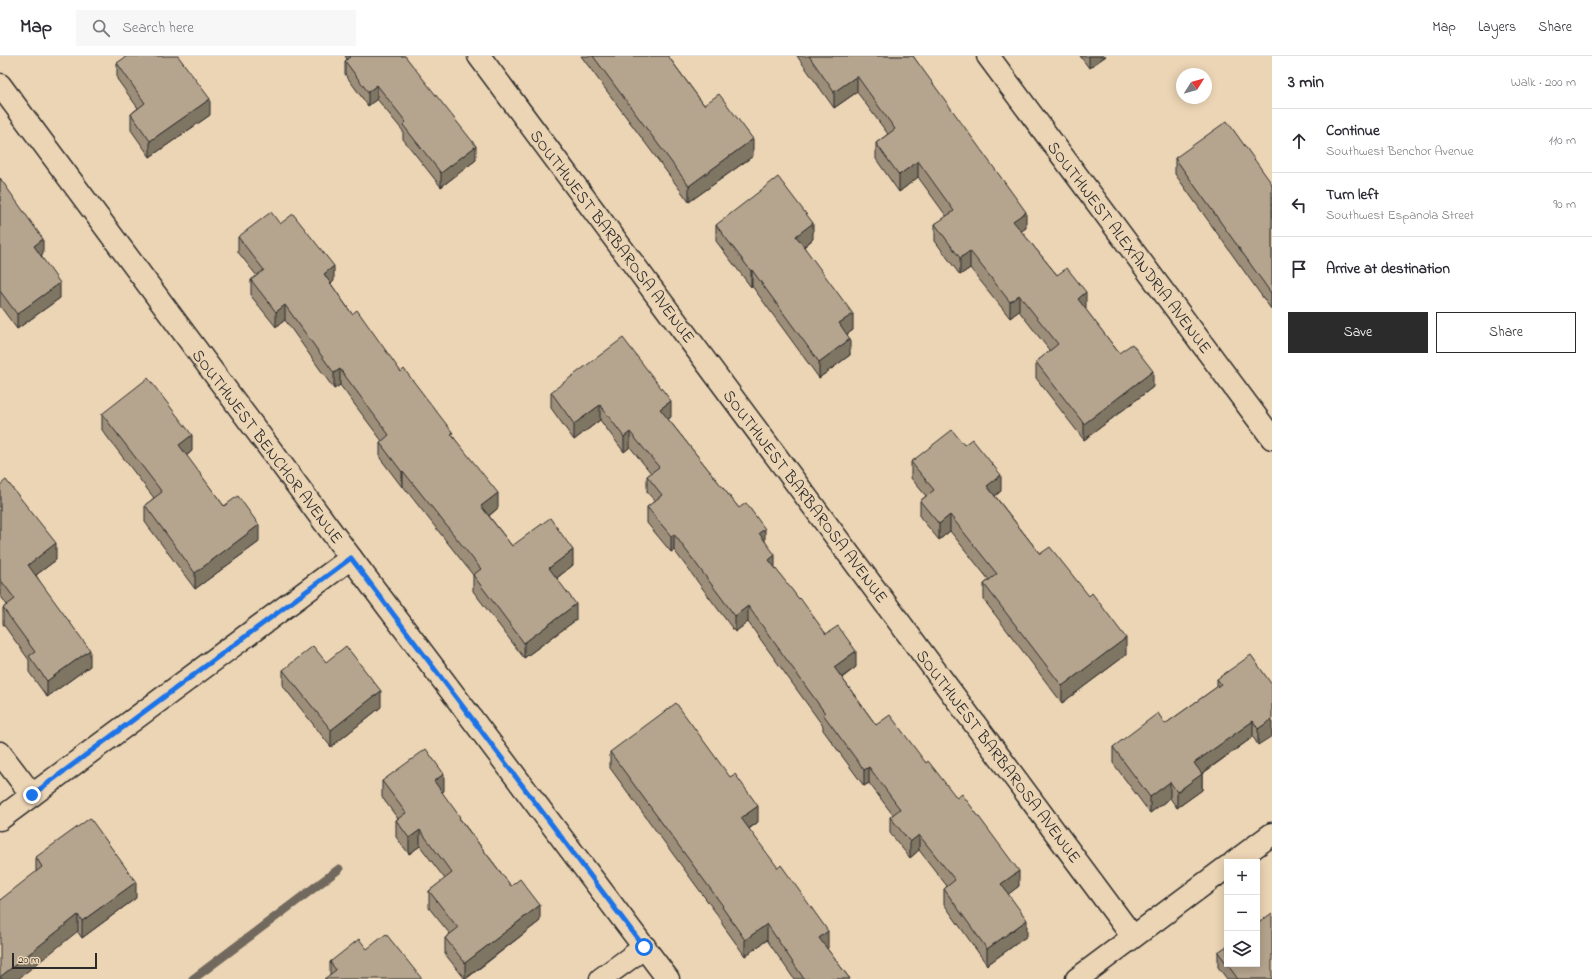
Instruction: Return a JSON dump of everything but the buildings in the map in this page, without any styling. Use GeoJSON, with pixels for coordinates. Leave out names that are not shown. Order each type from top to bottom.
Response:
{"type":"FeatureCollection","features":[{"type":"Feature","properties":{"kind":"street","name":"SOUTHWEST BARBAROSA AVENUE"},"geometry":{"type":"LineString","coordinates":[[478,56],[1133,937]]}},
{"type":"Feature","properties":{"kind":"street","name":"SOUTHWEST ALEXANDRIA AVENUE"},"geometry":{"type":"LineString","coordinates":[[988,56],[1272,438]]}},
{"type":"Feature","properties":{"kind":"street","name":"SOUTHWEST BENCHOR AVENUE"},"geometry":{"type":"LineString","coordinates":[[0,85],[351,558],[668,979]]}},
{"type":"Feature","properties":{"kind":"street"},"geometry":{"type":"LineString","coordinates":[[0,819],[351,558]]}},
{"type":"Feature","properties":{"kind":"street"},"geometry":{"type":"LineString","coordinates":[[0,753],[32,795]]}},
{"type":"Feature","properties":{"kind":"street"},"geometry":{"type":"LineString","coordinates":[[1238,859],[1272,834]]}},
{"type":"Feature","properties":{"kind":"street"},"geometry":{"type":"LineString","coordinates":[[1077,979],[1224,870]]}},
{"type":"Feature","properties":{"kind":"street"},"geometry":{"type":"LineString","coordinates":[[601,979],[644,947]]}},
{"type":"Feature","properties":{"kind":"waterway"},"geometry":{"type":"LineString","coordinates":[[193,979],[339,869]]}},
{"type":"Feature","properties":{"kind":"route"},"geometry":{"type":"LineString","coordinates":[[32,795],[351,558],[644,947]]}}]}
